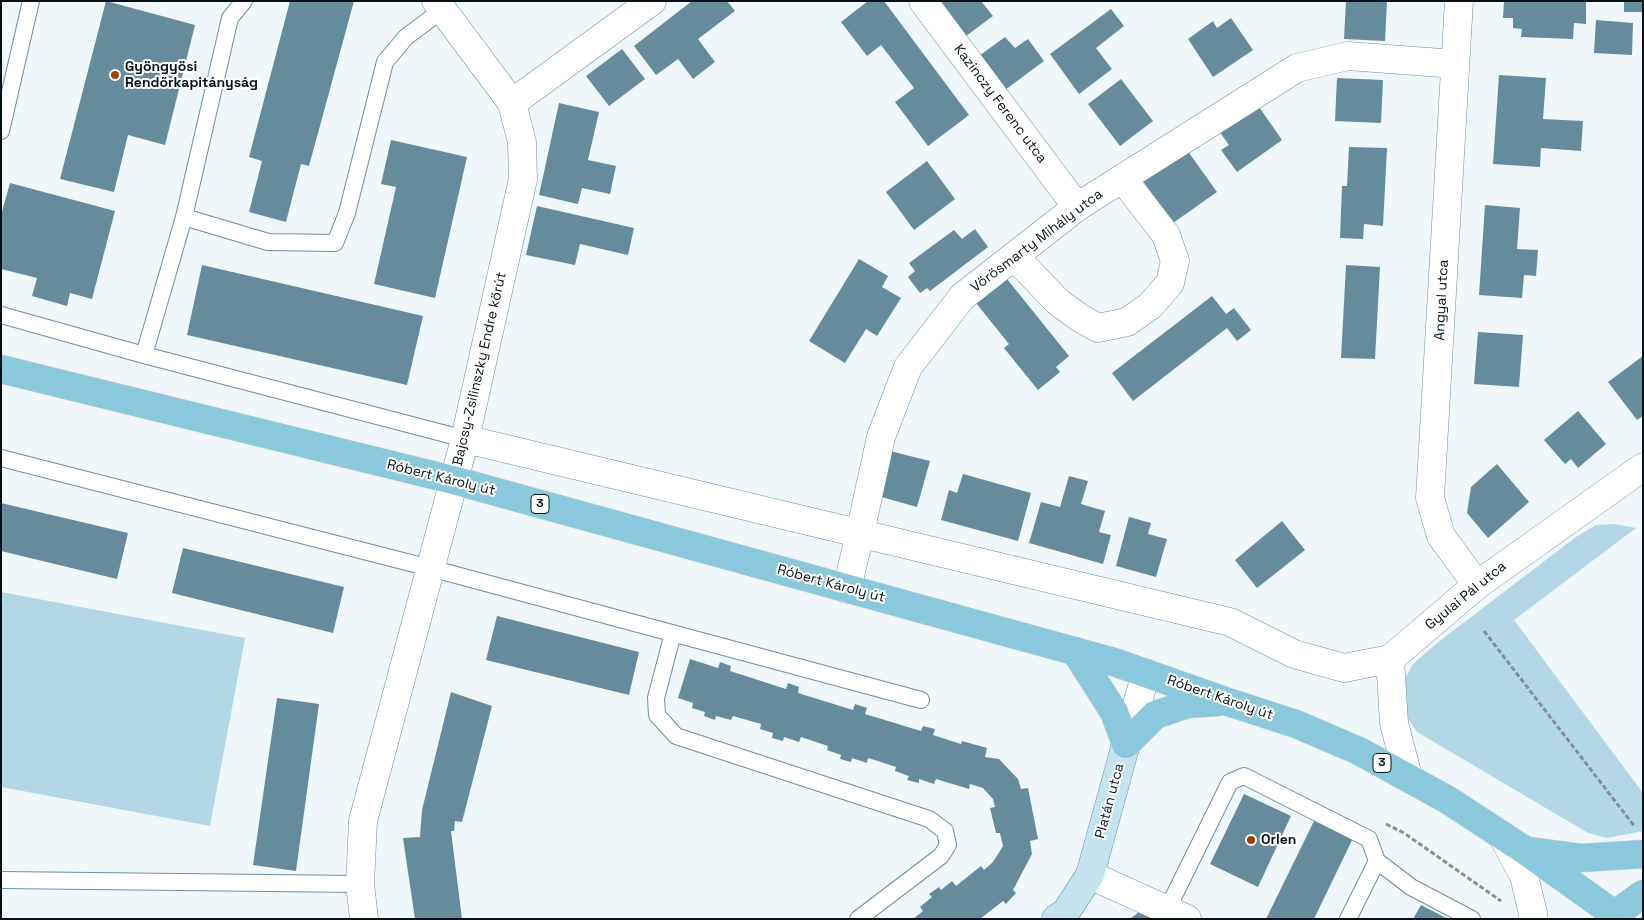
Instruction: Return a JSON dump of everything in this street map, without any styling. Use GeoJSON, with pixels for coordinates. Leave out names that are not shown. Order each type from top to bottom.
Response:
{"type":"FeatureCollection","features":[{"type":"Feature","properties":{"kind":"main road","name":"Róbert Károly út"},"geometry":{"type":"LineString","coordinates":[[1,370],[453,480],[1114,662],[1225,702],[1296,724],[1359,752],[1448,800],[1515,844],[1615,917]]}},
{"type":"Feature","properties":{"kind":"main road"},"geometry":{"type":"LineString","coordinates":[[1075,651],[1114,712],[1126,744],[1155,715],[1188,704],[1225,702]]}},
{"type":"Feature","properties":{"kind":"main road"},"geometry":{"type":"LineString","coordinates":[[1515,844],[1582,858],[1640,842]]}},
{"type":"Feature","properties":{"kind":"main road"},"geometry":{"type":"LineString","coordinates":[[1615,917],[1643,894]]}},
{"type":"Feature","properties":{"kind":"street"},"geometry":{"type":"LineString","coordinates":[[439,6],[512,103],[652,1]]}},
{"type":"Feature","properties":{"kind":"street","name":"Kazinczy Ferenc utca"},"geometry":{"type":"LineString","coordinates":[[923,1],[1077,207]]}},
{"type":"Feature","properties":{"kind":"street","name":"Angyal utca"},"geometry":{"type":"LineString","coordinates":[[1459,1],[1430,498],[1440,536],[1477,585]]}},
{"type":"Feature","properties":{"kind":"street","name":"Vörösmarty Mihály utca"},"geometry":{"type":"LineString","coordinates":[[846,589],[881,437],[908,367],[962,297],[1077,207],[1297,68],[1348,56],[1455,64]]}},
{"type":"Feature","properties":{"kind":"street","name":"Bajcsy-Zsilinszky Endre körút"},"geometry":{"type":"LineString","coordinates":[[364,919],[360,884],[363,821],[465,439],[524,179],[522,142],[512,103]]}},
{"type":"Feature","properties":{"kind":"street"},"geometry":{"type":"LineString","coordinates":[[1014,256],[1057,301],[1080,318],[1098,328],[1127,322],[1150,306],[1170,283],[1175,261],[1166,235],[1122,178]]}},
{"type":"Feature","properties":{"kind":"street"},"geometry":{"type":"LineString","coordinates":[[465,439],[1230,622],[1294,654],[1344,668],[1390,659],[1394,723],[1408,777]]}},
{"type":"Feature","properties":{"kind":"street","name":"Gyulai Pál utca"},"geometry":{"type":"LineString","coordinates":[[1390,659],[1477,585],[1643,467]]}},
{"type":"Feature","properties":{"kind":"street","name":"Platán utca"},"geometry":{"type":"LineString","coordinates":[[1056,919],[1066,912],[1090,875],[1146,673]]}},
{"type":"Feature","properties":{"kind":"street"},"geometry":{"type":"LineString","coordinates":[[1515,844],[1533,912],[1533,919]]}},
{"type":"Feature","properties":{"kind":"street"},"geometry":{"type":"LineString","coordinates":[[1090,875],[1177,914]]}},
{"type":"Feature","properties":{"kind":"lane"},"geometry":{"type":"LineString","coordinates":[[1,131],[31,1]]}},
{"type":"Feature","properties":{"kind":"lane"},"geometry":{"type":"LineString","coordinates":[[144,355],[184,216],[230,18],[244,1]]}},
{"type":"Feature","properties":{"kind":"lane"},"geometry":{"type":"LineString","coordinates":[[184,216],[268,242],[335,244],[347,213],[385,62],[406,38],[439,6]]}},
{"type":"Feature","properties":{"kind":"lane"},"geometry":{"type":"LineString","coordinates":[[1,315],[144,355],[465,439]]}},
{"type":"Feature","properties":{"kind":"lane"},"geometry":{"type":"LineString","coordinates":[[1,458],[430,568],[921,700]]}},
{"type":"Feature","properties":{"kind":"lane"},"geometry":{"type":"LineString","coordinates":[[673,633],[656,698],[657,715],[676,736],[929,819],[944,831],[948,845],[941,856],[858,919]]}},
{"type":"Feature","properties":{"kind":"lane"},"geometry":{"type":"LineString","coordinates":[[1177,914],[1230,782],[1244,776],[1369,839],[1377,861],[1411,887],[1472,919]]}},
{"type":"Feature","properties":{"kind":"lane"},"geometry":{"type":"LineString","coordinates":[[1348,919],[1377,861]]}},
{"type":"Feature","properties":{"kind":"lane"},"geometry":{"type":"LineString","coordinates":[[1,880],[360,884]]}},
{"type":"Feature","properties":{"kind":"path"},"geometry":{"type":"LineString","coordinates":[[1484,631],[1640,842]]}},
{"type":"Feature","properties":{"kind":"path"},"geometry":{"type":"LineString","coordinates":[[1380,820],[1404,833],[1509,906]]}},
{"type":"Feature","properties":{"kind":"shaded area"},"geometry":{"type":"Polygon","coordinates":[[[1614,524],[1636,528],[1514,620],[1643,793],[1643,831],[1607,838],[1588,833],[1417,732],[1404,713],[1401,687],[1413,664],[1437,643],[1576,537],[1596,525],[1614,524]]]}},
{"type":"Feature","properties":{"kind":"shaded area"},"geometry":{"type":"Polygon","coordinates":[[[1,592],[245,638],[210,826],[1,787],[1,592]]]}},
{"type":"Feature","properties":{"kind":"building","name":"Gyöngyösi Rendőrkapitányság"},"geometry":{"type":"Polygon","coordinates":[[[106,1],[195,25],[165,145],[128,135],[114,192],[60,179],[106,1]]]}},
{"type":"Feature","properties":{"kind":"building"},"geometry":{"type":"Polygon","coordinates":[[[290,1],[354,1],[309,166],[301,164],[286,222],[249,212],[262,161],[249,157],[290,1]]]}},
{"type":"Feature","properties":{"kind":"building"},"geometry":{"type":"Polygon","coordinates":[[[692,1],[727,1],[735,11],[698,39],[715,62],[693,79],[678,59],[656,75],[634,46],[692,1]]]}},
{"type":"Feature","properties":{"kind":"building"},"geometry":{"type":"Polygon","coordinates":[[[868,1],[884,1],[969,115],[928,146],[895,102],[914,88],[881,45],[867,56],[841,22],[868,1]]]}},
{"type":"Feature","properties":{"kind":"building"},"geometry":{"type":"Polygon","coordinates":[[[940,1],[981,1],[993,16],[966,36],[940,1]]]}},
{"type":"Feature","properties":{"kind":"building"},"geometry":{"type":"Polygon","coordinates":[[[1346,1],[1387,1],[1385,41],[1344,39],[1346,1]]]}},
{"type":"Feature","properties":{"kind":"building"},"geometry":{"type":"Polygon","coordinates":[[[1504,1],[1586,1],[1586,24],[1574,23],[1573,39],[1521,37],[1522,29],[1513,28],[1513,18],[1503,18],[1504,1]]]}},
{"type":"Feature","properties":{"kind":"building"},"geometry":{"type":"Polygon","coordinates":[[[1624,1],[1643,1],[1643,12],[1624,12],[1624,1]]]}},
{"type":"Feature","properties":{"kind":"building"},"geometry":{"type":"Polygon","coordinates":[[[1111,9],[1124,26],[1096,48],[1112,69],[1079,94],[1050,54],[1111,9]]]}},
{"type":"Feature","properties":{"kind":"building"},"geometry":{"type":"Polygon","coordinates":[[[1231,18],[1253,50],[1213,77],[1188,39],[1213,21],[1217,28],[1231,18]]]}},
{"type":"Feature","properties":{"kind":"building"},"geometry":{"type":"Polygon","coordinates":[[[1596,20],[1633,23],[1632,55],[1594,53],[1596,20]]]}},
{"type":"Feature","properties":{"kind":"building"},"geometry":{"type":"Polygon","coordinates":[[[1005,37],[1015,48],[1028,39],[1044,61],[1005,90],[979,56],[1005,37]]]}},
{"type":"Feature","properties":{"kind":"building"},"geometry":{"type":"Polygon","coordinates":[[[622,49],[645,79],[609,106],[586,76],[622,49]]]}},
{"type":"Feature","properties":{"kind":"building"},"geometry":{"type":"Polygon","coordinates":[[[1499,75],[1546,78],[1543,119],[1583,121],[1581,151],[1541,148],[1540,167],[1493,164],[1499,75]]]}},
{"type":"Feature","properties":{"kind":"building"},"geometry":{"type":"Polygon","coordinates":[[[1337,78],[1383,80],[1381,123],[1335,121],[1337,78]]]}},
{"type":"Feature","properties":{"kind":"building"},"geometry":{"type":"Polygon","coordinates":[[[1121,79],[1153,121],[1120,146],[1088,104],[1121,79]]]}},
{"type":"Feature","properties":{"kind":"building"},"geometry":{"type":"Polygon","coordinates":[[[559,103],[599,112],[588,160],[616,166],[610,194],[582,188],[578,204],[539,195],[559,103]]]}},
{"type":"Feature","properties":{"kind":"building"},"geometry":{"type":"Polygon","coordinates":[[[1257,104],[1282,140],[1237,172],[1221,150],[1229,145],[1219,131],[1257,104]]]}},
{"type":"Feature","properties":{"kind":"building"},"geometry":{"type":"Polygon","coordinates":[[[391,140],[467,157],[435,298],[374,284],[396,187],[381,184],[391,140]]]}},
{"type":"Feature","properties":{"kind":"building"},"geometry":{"type":"Polygon","coordinates":[[[1349,147],[1387,148],[1383,226],[1364,224],[1363,239],[1340,238],[1342,186],[1347,186],[1349,147]]]}},
{"type":"Feature","properties":{"kind":"building"},"geometry":{"type":"Polygon","coordinates":[[[1187,150],[1217,192],[1173,223],[1143,181],[1187,150]]]}},
{"type":"Feature","properties":{"kind":"building"},"geometry":{"type":"Polygon","coordinates":[[[927,161],[955,199],[914,230],[886,192],[927,161]]]}},
{"type":"Feature","properties":{"kind":"building"},"geometry":{"type":"Polygon","coordinates":[[[10,183],[115,211],[92,299],[70,293],[67,306],[32,296],[37,278],[1,269],[1,215],[10,183]]]}},
{"type":"Feature","properties":{"kind":"building"},"geometry":{"type":"Polygon","coordinates":[[[1485,205],[1520,208],[1517,249],[1538,250],[1536,276],[1524,275],[1522,298],[1479,295],[1485,205]]]}},
{"type":"Feature","properties":{"kind":"building"},"geometry":{"type":"Polygon","coordinates":[[[537,206],[634,228],[628,255],[580,244],[575,265],[526,255],[537,206]]]}},
{"type":"Feature","properties":{"kind":"building"},"geometry":{"type":"Polygon","coordinates":[[[975,229],[988,247],[930,291],[927,288],[920,293],[908,277],[915,271],[909,263],[954,230],[962,239],[975,229]]]}},
{"type":"Feature","properties":{"kind":"building"},"geometry":{"type":"Polygon","coordinates":[[[859,259],[888,276],[882,287],[901,298],[877,336],[866,329],[845,363],[809,341],[859,259]]]}},
{"type":"Feature","properties":{"kind":"building"},"geometry":{"type":"Polygon","coordinates":[[[202,265],[423,316],[407,385],[187,335],[202,265]]]}},
{"type":"Feature","properties":{"kind":"building"},"geometry":{"type":"Polygon","coordinates":[[[1346,265],[1380,267],[1375,359],[1341,358],[1346,265]]]}},
{"type":"Feature","properties":{"kind":"building"},"geometry":{"type":"Polygon","coordinates":[[[1007,279],[1069,356],[1056,367],[1060,372],[1038,390],[1004,348],[1009,344],[976,303],[1007,279]]]}},
{"type":"Feature","properties":{"kind":"building"},"geometry":{"type":"Polygon","coordinates":[[[1212,296],[1226,314],[1234,308],[1251,330],[1237,341],[1227,328],[1133,401],[1112,373],[1212,296]]]}},
{"type":"Feature","properties":{"kind":"building"},"geometry":{"type":"Polygon","coordinates":[[[1478,332],[1523,335],[1519,387],[1474,384],[1478,332]]]}},
{"type":"Feature","properties":{"kind":"building"},"geometry":{"type":"Polygon","coordinates":[[[1643,356],[1643,416],[1637,420],[1608,382],[1643,356]]]}},
{"type":"Feature","properties":{"kind":"building"},"geometry":{"type":"Polygon","coordinates":[[[1578,411],[1606,444],[1578,468],[1571,459],[1565,464],[1544,440],[1578,411]]]}},
{"type":"Feature","properties":{"kind":"building"},"geometry":{"type":"Polygon","coordinates":[[[890,451],[930,461],[917,507],[878,496],[890,451]]]}},
{"type":"Feature","properties":{"kind":"building"},"geometry":{"type":"Polygon","coordinates":[[[1497,464],[1529,502],[1488,538],[1467,513],[1471,487],[1497,464]]]}},
{"type":"Feature","properties":{"kind":"building"},"geometry":{"type":"Polygon","coordinates":[[[963,474],[1031,493],[1018,541],[941,520],[949,490],[957,493],[963,474]]]}},
{"type":"Feature","properties":{"kind":"building"},"geometry":{"type":"Polygon","coordinates":[[[1069,476],[1088,481],[1081,504],[1105,511],[1099,532],[1111,535],[1103,564],[1029,543],[1041,502],[1060,507],[1069,476]]]}},
{"type":"Feature","properties":{"kind":"building"},"geometry":{"type":"Polygon","coordinates":[[[1,503],[128,533],[117,579],[1,551],[1,503]]]}},
{"type":"Feature","properties":{"kind":"building"},"geometry":{"type":"Polygon","coordinates":[[[1129,517],[1151,523],[1148,534],[1167,539],[1156,577],[1116,566],[1129,517]]]}},
{"type":"Feature","properties":{"kind":"building"},"geometry":{"type":"Polygon","coordinates":[[[1282,521],[1305,550],[1257,588],[1235,560],[1282,521]]]}},
{"type":"Feature","properties":{"kind":"building"},"geometry":{"type":"Polygon","coordinates":[[[183,548],[344,587],[333,633],[172,593],[183,548]]]}},
{"type":"Feature","properties":{"kind":"building"},"geometry":{"type":"Polygon","coordinates":[[[497,616],[639,652],[629,695],[486,660],[497,616]]]}},
{"type":"Feature","properties":{"kind":"building"},"geometry":{"type":"Polygon","coordinates":[[[690,659],[718,668],[720,662],[731,666],[730,671],[786,689],[788,683],[799,687],[798,693],[853,710],[855,704],[867,708],[865,714],[921,731],[923,726],[935,729],[933,735],[961,744],[962,741],[987,748],[985,757],[999,759],[1018,779],[1021,789],[1028,788],[1038,839],[1030,841],[1032,854],[1013,890],[1016,893],[1006,904],[1003,901],[980,919],[913,919],[923,911],[920,907],[932,897],[929,894],[939,887],[941,890],[952,881],[956,886],[981,866],[984,870],[993,862],[1003,846],[1000,833],[996,833],[990,808],[995,807],[993,799],[983,788],[970,784],[969,789],[936,779],[934,784],[919,779],[919,783],[907,780],[909,776],[895,771],[896,767],[868,758],[867,763],[852,758],[851,762],[840,759],[841,755],[827,750],[828,746],[801,737],[799,742],[784,737],[783,741],[772,738],[773,733],[760,729],[761,724],[733,716],[731,720],[716,716],[715,720],[704,716],[705,712],[692,708],[693,703],[678,698],[690,659]]]}},
{"type":"Feature","properties":{"kind":"building"},"geometry":{"type":"Polygon","coordinates":[[[451,692],[492,706],[462,822],[455,821],[454,831],[451,831],[462,919],[415,919],[403,838],[420,837],[422,810],[451,692]]]}},
{"type":"Feature","properties":{"kind":"building"},"geometry":{"type":"Polygon","coordinates":[[[277,698],[319,704],[296,871],[253,865],[277,698]]]}},
{"type":"Feature","properties":{"kind":"building","name":"Orlen"},"geometry":{"type":"Polygon","coordinates":[[[1244,794],[1291,816],[1258,887],[1210,864],[1244,794]]]}},
{"type":"Feature","properties":{"kind":"building"},"geometry":{"type":"Polygon","coordinates":[[[1316,817],[1354,836],[1314,919],[1266,919],[1316,817]]]}},
{"type":"Feature","properties":{"kind":"building"},"geometry":{"type":"Polygon","coordinates":[[[1421,905],[1448,919],[1413,919],[1421,905]]]}},
{"type":"Feature","properties":{"kind":"building"},"geometry":{"type":"Polygon","coordinates":[[[1145,907],[1154,919],[1130,919],[1145,907]]]}},
{"type":"Feature","properties":{"kind":"place","name":"Gyöngyösi Rendőrkapitányság"},"geometry":{"type":"Point","coordinates":[115,75]}},
{"type":"Feature","properties":{"kind":"place","name":"Orlen"},"geometry":{"type":"Point","coordinates":[1251,840]}}]}
